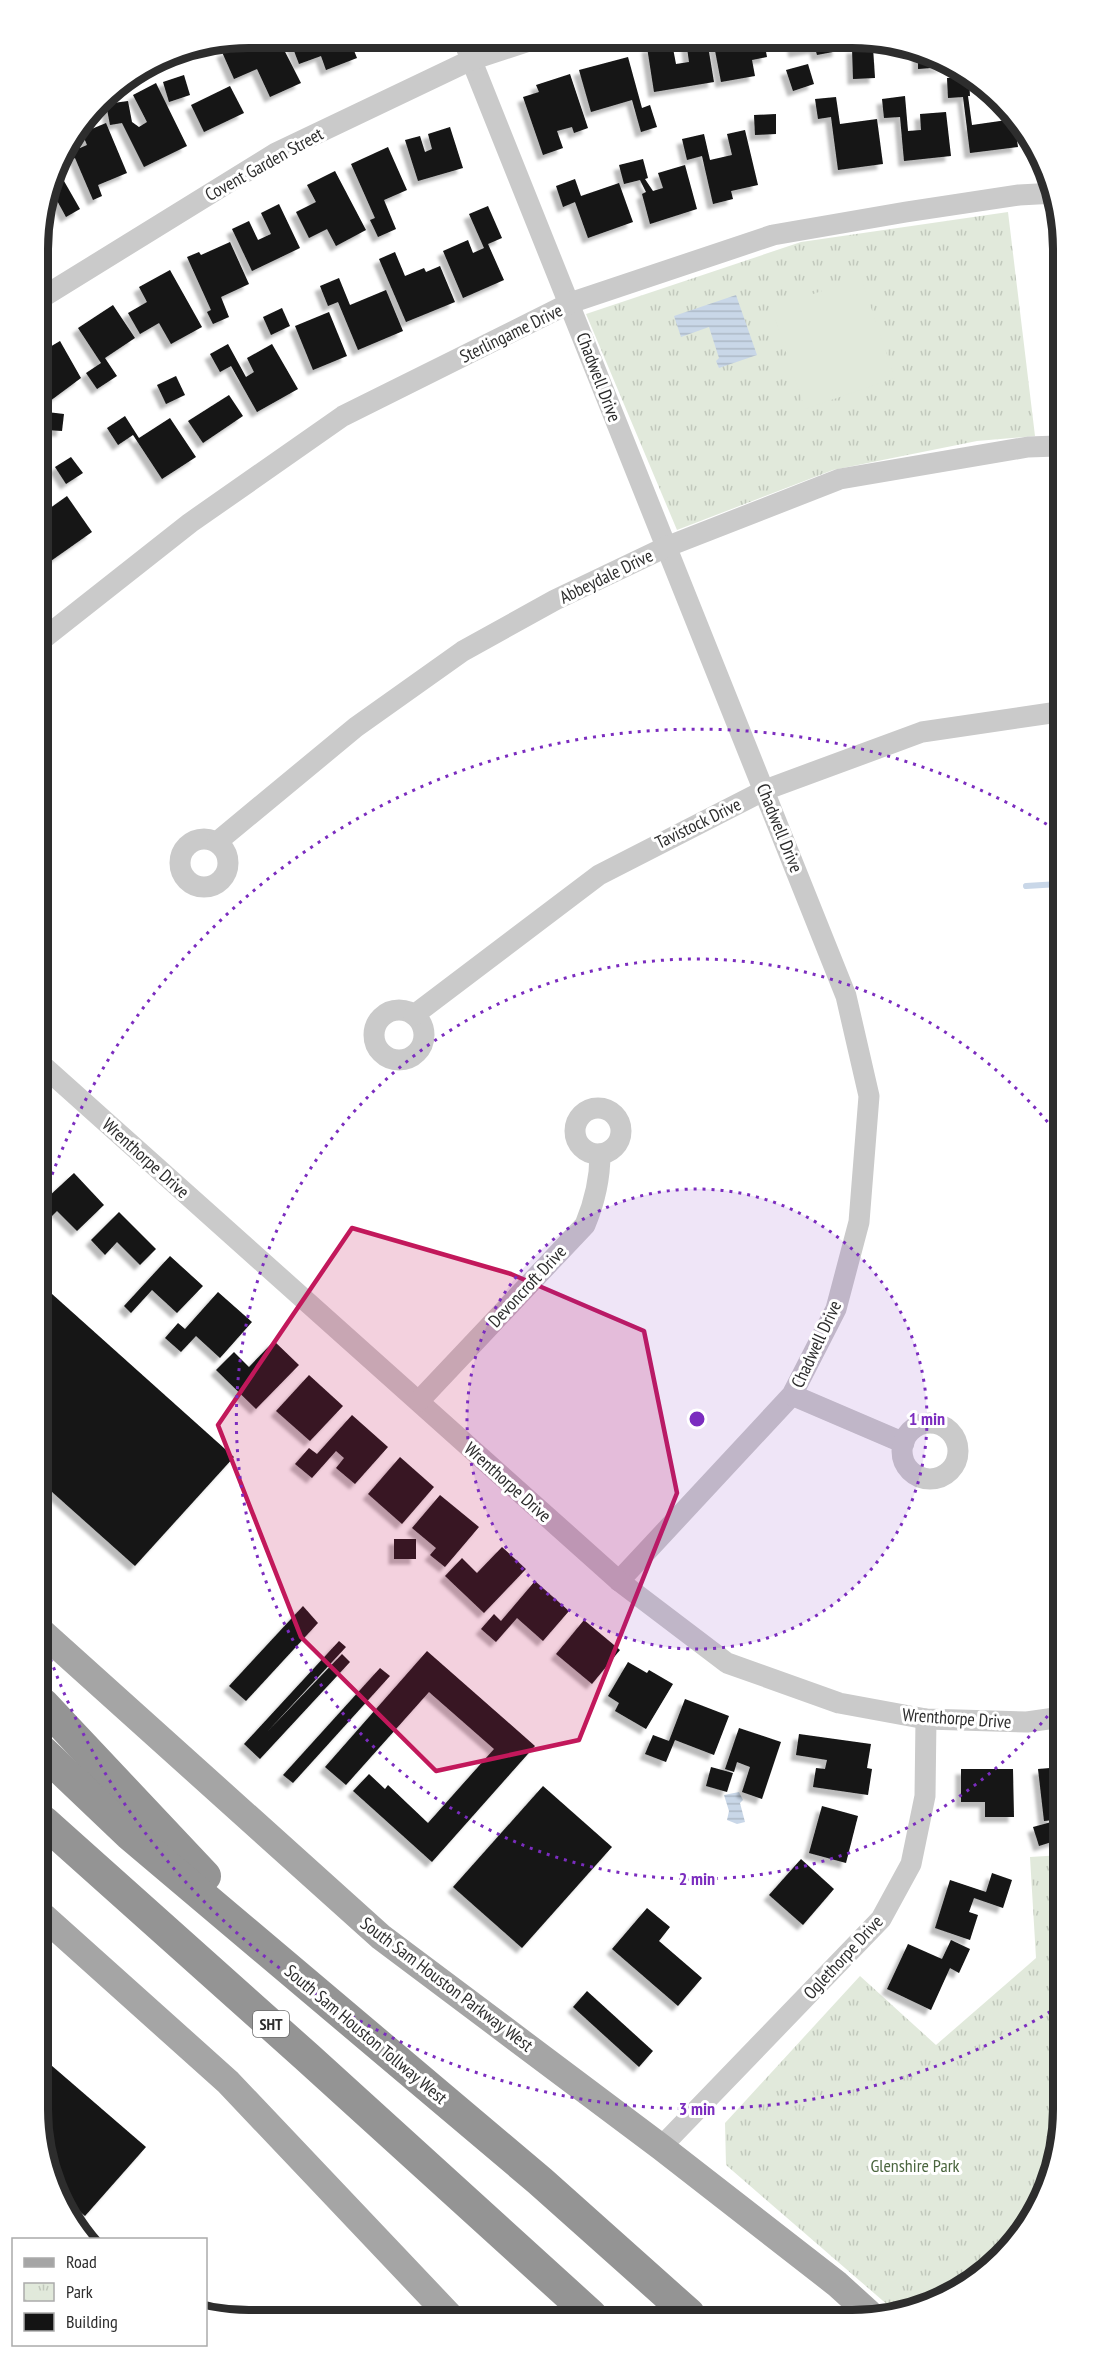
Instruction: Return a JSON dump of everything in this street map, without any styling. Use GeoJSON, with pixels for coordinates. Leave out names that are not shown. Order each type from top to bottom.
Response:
{"type":"FeatureCollection","features":[{"type":"Feature","properties":{"kind":"highway"},"geometry":{"type":"LineString","coordinates":[[48,1709],[309,1986]]}},
{"type":"Feature","properties":{"kind":"highway","name":"South Sam Houston Tollway West"},"geometry":{"type":"LineString","coordinates":[[48,1757],[129,1834],[540,2181],[685,2310]]}},
{"type":"Feature","properties":{"kind":"highway","name":"SHT"},"geometry":{"type":"LineString","coordinates":[[48,1826],[308,2057],[585,2310]]}},
{"type":"Feature","properties":{"kind":"main road","name":"South Sam Houston Parkway West"},"geometry":{"type":"LineString","coordinates":[[48,1637],[381,1937],[661,2147],[837,2284],[864,2309]]}},
{"type":"Feature","properties":{"kind":"main road"},"geometry":{"type":"LineString","coordinates":[[48,1921],[228,2082],[444,2310]]}},
{"type":"Feature","properties":{"kind":"street","name":"Chadwell Drive"},"geometry":{"type":"LineString","coordinates":[[466,48],[846,996],[868,1096],[859,1222],[836,1309],[792,1395],[619,1581]]}},
{"type":"Feature","properties":{"kind":"street","name":"Covent Garden Street"},"geometry":{"type":"LineString","coordinates":[[48,294],[276,153],[471,60],[508,48]]}},
{"type":"Feature","properties":{"kind":"street","name":"Sterlingame Drive"},"geometry":{"type":"LineString","coordinates":[[48,635],[190,523],[343,416],[570,303],[773,235],[906,212],[1019,195],[1045,194]]}},
{"type":"Feature","properties":{"kind":"street","name":"Abbeydale Drive"},"geometry":{"type":"LineString","coordinates":[[217,842],[356,727],[463,651],[555,600],[666,547],[840,480],[1028,447],[1053,446]]}},
{"type":"Feature","properties":{"kind":"street","name":"Tavistock Drive"},"geometry":{"type":"LineString","coordinates":[[414,1015],[599,875],[765,790],[922,732],[1053,713]]}},
{"type":"Feature","properties":{"kind":"street","name":"Wrenthorpe Drive"},"geometry":{"type":"LineString","coordinates":[[48,1070],[619,1581],[727,1663],[838,1703],[926,1719],[1027,1722],[1053,1718]]}},
{"type":"Feature","properties":{"kind":"street","name":"Devoncroft Drive"},"geometry":{"type":"LineString","coordinates":[[418,1401],[585,1225],[595,1202],[600,1173],[600,1154]]}},
{"type":"Feature","properties":{"kind":"street"},"geometry":{"type":"LineString","coordinates":[[792,1395],[903,1443]]}},
{"type":"Feature","properties":{"kind":"street","name":"Oglethorpe Drive"},"geometry":{"type":"LineString","coordinates":[[661,2147],[881,1919],[911,1863],[925,1796],[926,1719]]}},
{"type":"Feature","properties":{"kind":"highlighted area"},"geometry":{"type":"Polygon","coordinates":[[[352,1228],[511,1274],[644,1331],[677,1493],[579,1740],[436,1771],[301,1637],[218,1425],[352,1228]]]}},
{"type":"Feature","properties":{"kind":"green space"},"geometry":{"type":"Polygon","coordinates":[[[1008,212],[1035,436],[977,441],[833,470],[677,530],[586,314],[801,242],[1008,212]]]}},
{"type":"Feature","properties":{"kind":"green space"},"geometry":{"type":"Polygon","coordinates":[[[861,278],[895,378],[805,409],[771,308],[861,278]]]}},
{"type":"Feature","properties":{"kind":"green space","name":"Glenshire Park"},"geometry":{"type":"Polygon","coordinates":[[[1053,1856],[1053,2122],[1046,2161],[1038,2186],[1026,2210],[985,2260],[964,2276],[941,2289],[917,2299],[889,2306],[726,2165],[725,2123],[860,1976],[936,2045],[1036,1958],[1030,1857],[1053,1856]]]}},
{"type":"Feature","properties":{"kind":"water"},"geometry":{"type":"Polygon","coordinates":[[[736,295],[757,355],[719,368],[716,361],[719,358],[709,327],[681,337],[674,316],[736,295]]]}},
{"type":"Feature","properties":{"kind":"water"},"geometry":{"type":"Polygon","coordinates":[[[739,1792],[743,1800],[740,1803],[745,1822],[737,1824],[727,1820],[729,1811],[724,1795],[739,1792]]]}},
{"type":"Feature","properties":{"kind":"building"},"geometry":{"type":"Polygon","coordinates":[[[236,48],[283,48],[301,83],[270,97],[257,69],[234,79],[222,52],[236,48]]]}},
{"type":"Feature","properties":{"kind":"building"},"geometry":{"type":"Polygon","coordinates":[[[293,48],[353,48],[357,58],[326,70],[321,56],[299,64],[293,48]]]}},
{"type":"Feature","properties":{"kind":"building"},"geometry":{"type":"Polygon","coordinates":[[[647,48],[673,48],[676,64],[689,62],[687,48],[708,48],[714,82],[654,92],[647,48]]]}},
{"type":"Feature","properties":{"kind":"building"},"geometry":{"type":"Polygon","coordinates":[[[715,48],[765,48],[767,57],[752,60],[755,76],[721,82],[715,48]]]}},
{"type":"Feature","properties":{"kind":"building"},"geometry":{"type":"Polygon","coordinates":[[[793,48],[815,48],[794,52],[793,48]]]}},
{"type":"Feature","properties":{"kind":"building"},"geometry":{"type":"Polygon","coordinates":[[[815,48],[838,48],[838,51],[817,55],[815,48]]]}},
{"type":"Feature","properties":{"kind":"building"},"geometry":{"type":"Polygon","coordinates":[[[852,48],[873,49],[875,78],[853,79],[852,48]]]}},
{"type":"Feature","properties":{"kind":"building"},"geometry":{"type":"Polygon","coordinates":[[[628,57],[642,108],[650,105],[657,127],[641,132],[632,100],[591,112],[579,70],[628,57]]]}},
{"type":"Feature","properties":{"kind":"building"},"geometry":{"type":"Polygon","coordinates":[[[918,59],[938,68],[918,69],[918,59]]]}},
{"type":"Feature","properties":{"kind":"building"},"geometry":{"type":"Polygon","coordinates":[[[808,64],[814,84],[793,91],[786,70],[808,64]]]}},
{"type":"Feature","properties":{"kind":"building"},"geometry":{"type":"Polygon","coordinates":[[[570,74],[588,128],[574,133],[572,127],[557,131],[563,148],[543,155],[523,97],[539,92],[536,85],[570,74]]]}},
{"type":"Feature","properties":{"kind":"building"},"geometry":{"type":"Polygon","coordinates":[[[184,75],[190,95],[169,102],[163,82],[184,75]]]}},
{"type":"Feature","properties":{"kind":"building"},"geometry":{"type":"Polygon","coordinates":[[[947,78],[956,78],[969,87],[970,96],[968,96],[972,125],[1005,120],[1016,135],[1018,147],[970,153],[963,97],[948,98],[947,78]]]}},
{"type":"Feature","properties":{"kind":"building"},"geometry":{"type":"Polygon","coordinates":[[[156,83],[187,146],[144,167],[122,123],[110,125],[107,107],[111,103],[128,101],[132,122],[139,127],[147,122],[133,95],[156,83]]]}},
{"type":"Feature","properties":{"kind":"building"},"geometry":{"type":"Polygon","coordinates":[[[230,86],[244,113],[204,132],[191,105],[230,86]]]}},
{"type":"Feature","properties":{"kind":"building"},"geometry":{"type":"Polygon","coordinates":[[[905,96],[908,131],[921,130],[920,114],[946,112],[951,156],[904,161],[900,117],[884,118],[882,99],[905,96]]]}},
{"type":"Feature","properties":{"kind":"building"},"geometry":{"type":"Polygon","coordinates":[[[836,97],[840,124],[877,119],[883,164],[838,170],[831,117],[818,119],[815,99],[836,97]]]}},
{"type":"Feature","properties":{"kind":"building"},"geometry":{"type":"Polygon","coordinates":[[[776,114],[776,134],[755,135],[754,115],[776,114]]]}},
{"type":"Feature","properties":{"kind":"building"},"geometry":{"type":"Polygon","coordinates":[[[106,123],[127,173],[98,185],[102,196],[93,200],[75,158],[69,160],[78,143],[80,148],[87,145],[83,136],[86,131],[106,123]]]}},
{"type":"Feature","properties":{"kind":"building"},"geometry":{"type":"Polygon","coordinates":[[[450,127],[463,168],[418,181],[405,140],[420,136],[425,152],[432,149],[428,134],[450,127]]]}},
{"type":"Feature","properties":{"kind":"building"},"geometry":{"type":"Polygon","coordinates":[[[745,130],[758,185],[731,191],[733,199],[713,204],[702,156],[687,160],[682,139],[704,134],[710,160],[732,155],[727,134],[745,130]]]}},
{"type":"Feature","properties":{"kind":"building"},"geometry":{"type":"Polygon","coordinates":[[[388,147],[407,190],[384,200],[396,229],[378,237],[370,220],[375,218],[351,164],[388,147]]]}},
{"type":"Feature","properties":{"kind":"building"},"geometry":{"type":"Polygon","coordinates":[[[643,159],[648,178],[645,179],[653,191],[663,188],[658,173],[685,165],[697,209],[650,224],[642,194],[646,192],[640,180],[624,184],[619,165],[643,159]]]}},
{"type":"Feature","properties":{"kind":"building"},"geometry":{"type":"Polygon","coordinates":[[[335,171],[366,230],[336,246],[327,229],[309,238],[296,212],[316,202],[307,185],[335,171]]]}},
{"type":"Feature","properties":{"kind":"building"},"geometry":{"type":"Polygon","coordinates":[[[62,177],[80,209],[66,217],[55,197],[62,177]]]}},
{"type":"Feature","properties":{"kind":"building"},"geometry":{"type":"Polygon","coordinates":[[[575,179],[581,196],[619,183],[633,222],[588,238],[575,202],[563,207],[556,186],[575,179]]]}},
{"type":"Feature","properties":{"kind":"building"},"geometry":{"type":"Polygon","coordinates":[[[279,204],[300,248],[252,271],[232,229],[249,221],[258,240],[271,234],[261,213],[279,204]]]}},
{"type":"Feature","properties":{"kind":"building"},"geometry":{"type":"Polygon","coordinates":[[[488,206],[502,238],[488,244],[504,280],[463,298],[443,251],[468,240],[473,253],[484,248],[469,214],[488,206]]]}},
{"type":"Feature","properties":{"kind":"building"},"geometry":{"type":"Polygon","coordinates":[[[230,242],[249,284],[221,297],[229,317],[213,324],[207,312],[211,310],[187,257],[199,252],[201,255],[230,242]]]}},
{"type":"Feature","properties":{"kind":"building"},"geometry":{"type":"Polygon","coordinates":[[[395,252],[405,276],[424,268],[426,272],[440,266],[455,302],[406,322],[379,259],[395,252]]]}},
{"type":"Feature","properties":{"kind":"building"},"geometry":{"type":"Polygon","coordinates":[[[170,270],[202,327],[171,344],[159,323],[140,334],[128,313],[147,302],[139,287],[170,270]]]}},
{"type":"Feature","properties":{"kind":"building"},"geometry":{"type":"Polygon","coordinates":[[[339,278],[350,305],[386,290],[403,331],[358,350],[338,302],[328,306],[320,286],[339,278]]]}},
{"type":"Feature","properties":{"kind":"building"},"geometry":{"type":"Polygon","coordinates":[[[113,305],[135,338],[105,358],[117,376],[97,389],[86,373],[101,363],[78,328],[113,305]]]}},
{"type":"Feature","properties":{"kind":"building"},"geometry":{"type":"Polygon","coordinates":[[[282,308],[290,326],[271,335],[263,317],[282,308]]]}},
{"type":"Feature","properties":{"kind":"building"},"geometry":{"type":"Polygon","coordinates":[[[329,312],[347,356],[313,370],[295,326],[329,312]]]}},
{"type":"Feature","properties":{"kind":"building"},"geometry":{"type":"Polygon","coordinates":[[[60,341],[81,378],[48,403],[48,348],[60,341]]]}},
{"type":"Feature","properties":{"kind":"building"},"geometry":{"type":"Polygon","coordinates":[[[228,344],[246,377],[254,372],[247,358],[272,344],[298,389],[257,412],[231,366],[220,372],[210,354],[228,344]]]}},
{"type":"Feature","properties":{"kind":"building"},"geometry":{"type":"Polygon","coordinates":[[[176,376],[185,395],[166,404],[157,385],[176,376]]]}},
{"type":"Feature","properties":{"kind":"building"},"geometry":{"type":"Polygon","coordinates":[[[229,395],[243,416],[203,443],[188,421],[229,395]]]}},
{"type":"Feature","properties":{"kind":"building"},"geometry":{"type":"Polygon","coordinates":[[[48,412],[64,414],[62,431],[48,430],[48,412]]]}},
{"type":"Feature","properties":{"kind":"building"},"geometry":{"type":"Polygon","coordinates":[[[125,416],[139,438],[170,418],[196,457],[162,479],[133,435],[118,445],[107,428],[125,416]]]}},
{"type":"Feature","properties":{"kind":"building"},"geometry":{"type":"Polygon","coordinates":[[[71,457],[83,473],[66,484],[55,467],[71,457]]]}},
{"type":"Feature","properties":{"kind":"building"},"geometry":{"type":"Polygon","coordinates":[[[67,496],[92,532],[48,563],[48,510],[67,496]]]}},
{"type":"Feature","properties":{"kind":"building"},"geometry":{"type":"Polygon","coordinates":[[[74,1173],[104,1205],[77,1231],[57,1211],[48,1220],[48,1197],[74,1173]]]}},
{"type":"Feature","properties":{"kind":"building"},"geometry":{"type":"Polygon","coordinates":[[[119,1212],[156,1249],[140,1265],[117,1242],[105,1255],[91,1240],[119,1212]]]}},
{"type":"Feature","properties":{"kind":"building"},"geometry":{"type":"Polygon","coordinates":[[[170,1256],[203,1286],[177,1313],[152,1290],[131,1313],[124,1306],[170,1256]]]}},
{"type":"Feature","properties":{"kind":"building"},"geometry":{"type":"Polygon","coordinates":[[[48,1290],[234,1457],[135,1566],[48,1488],[48,1290]]]}},
{"type":"Feature","properties":{"kind":"building"},"geometry":{"type":"Polygon","coordinates":[[[218,1292],[252,1322],[220,1358],[196,1336],[181,1352],[165,1338],[178,1323],[185,1329],[218,1292]]]}},
{"type":"Feature","properties":{"kind":"building"},"geometry":{"type":"Polygon","coordinates":[[[274,1341],[299,1365],[256,1409],[216,1370],[234,1352],[249,1367],[274,1341]]]}},
{"type":"Feature","properties":{"kind":"building"},"geometry":{"type":"Polygon","coordinates":[[[309,1375],[343,1406],[310,1441],[276,1411],[309,1375]]]}},
{"type":"Feature","properties":{"kind":"building"},"geometry":{"type":"Polygon","coordinates":[[[352,1415],[388,1447],[355,1484],[336,1468],[344,1458],[336,1451],[312,1478],[295,1464],[309,1448],[317,1454],[352,1415]]]}},
{"type":"Feature","properties":{"kind":"building"},"geometry":{"type":"Polygon","coordinates":[[[400,1457],[434,1487],[402,1524],[368,1494],[400,1457]]]}},
{"type":"Feature","properties":{"kind":"building"},"geometry":{"type":"Polygon","coordinates":[[[440,1495],[479,1527],[445,1567],[430,1555],[436,1548],[412,1528],[440,1495]]]}},
{"type":"Feature","properties":{"kind":"building"},"geometry":{"type":"Polygon","coordinates":[[[394,1539],[416,1539],[416,1559],[394,1559],[394,1539]]]}},
{"type":"Feature","properties":{"kind":"building"},"geometry":{"type":"Polygon","coordinates":[[[502,1547],[526,1569],[484,1613],[445,1576],[462,1558],[477,1573],[502,1547]]]}},
{"type":"Feature","properties":{"kind":"building"},"geometry":{"type":"Polygon","coordinates":[[[535,1581],[569,1611],[543,1641],[517,1618],[496,1642],[481,1629],[494,1614],[501,1621],[535,1581]]]}},
{"type":"Feature","properties":{"kind":"building"},"geometry":{"type":"Polygon","coordinates":[[[303,1606],[318,1623],[246,1701],[229,1686],[303,1606]]]}},
{"type":"Feature","properties":{"kind":"building"},"geometry":{"type":"Polygon","coordinates":[[[584,1620],[620,1650],[592,1684],[556,1654],[584,1620]]]}},
{"type":"Feature","properties":{"kind":"building"},"geometry":{"type":"Polygon","coordinates":[[[339,1641],[346,1647],[267,1732],[342,1654],[350,1662],[260,1759],[244,1744],[339,1641]]]}},
{"type":"Feature","properties":{"kind":"building"},"geometry":{"type":"Polygon","coordinates":[[[427,1651],[535,1746],[432,1862],[353,1791],[369,1774],[385,1789],[388,1785],[428,1823],[494,1749],[429,1692],[346,1785],[325,1767],[427,1651]]]}},
{"type":"Feature","properties":{"kind":"building"},"geometry":{"type":"Polygon","coordinates":[[[628,1662],[647,1673],[649,1670],[673,1684],[646,1729],[615,1711],[619,1703],[608,1696],[628,1662]]]}},
{"type":"Feature","properties":{"kind":"building"},"geometry":{"type":"Polygon","coordinates":[[[380,1668],[390,1676],[293,1783],[283,1775],[380,1668]]]}},
{"type":"Feature","properties":{"kind":"building"},"geometry":{"type":"Polygon","coordinates":[[[685,1699],[729,1716],[714,1755],[675,1740],[666,1762],[645,1754],[653,1735],[669,1741],[685,1699]]]}},
{"type":"Feature","properties":{"kind":"building"},"geometry":{"type":"Polygon","coordinates":[[[739,1728],[781,1742],[762,1799],[742,1792],[750,1767],[737,1762],[734,1772],[725,1769],[739,1728]]]}},
{"type":"Feature","properties":{"kind":"building"},"geometry":{"type":"Polygon","coordinates":[[[799,1734],[871,1744],[867,1768],[872,1769],[868,1795],[813,1787],[816,1768],[825,1769],[827,1760],[796,1755],[799,1734]]]}},
{"type":"Feature","properties":{"kind":"building"},"geometry":{"type":"Polygon","coordinates":[[[711,1767],[733,1773],[727,1792],[706,1786],[711,1767]]]}},
{"type":"Feature","properties":{"kind":"building"},"geometry":{"type":"Polygon","coordinates":[[[1053,1768],[1053,1820],[1044,1821],[1038,1769],[1053,1768]]]}},
{"type":"Feature","properties":{"kind":"building"},"geometry":{"type":"Polygon","coordinates":[[[961,1769],[1013,1769],[1014,1817],[985,1817],[985,1802],[961,1802],[961,1769]]]}},
{"type":"Feature","properties":{"kind":"building"},"geometry":{"type":"Polygon","coordinates":[[[543,1786],[612,1847],[522,1948],[453,1887],[543,1786]]]}},
{"type":"Feature","properties":{"kind":"building"},"geometry":{"type":"Polygon","coordinates":[[[822,1806],[858,1816],[846,1863],[809,1853],[822,1806]]]}},
{"type":"Feature","properties":{"kind":"building"},"geometry":{"type":"Polygon","coordinates":[[[1053,1822],[1053,1842],[1039,1846],[1033,1827],[1053,1822]]]}},
{"type":"Feature","properties":{"kind":"building"},"geometry":{"type":"Polygon","coordinates":[[[801,1859],[834,1889],[803,1925],[769,1895],[801,1859]]]}},
{"type":"Feature","properties":{"kind":"building"},"geometry":{"type":"Polygon","coordinates":[[[992,1873],[1012,1880],[1003,1908],[974,1898],[969,1912],[978,1915],[970,1940],[935,1928],[950,1880],[986,1892],[992,1873]]]}},
{"type":"Feature","properties":{"kind":"building"},"geometry":{"type":"Polygon","coordinates":[[[647,1908],[670,1927],[659,1941],[702,1978],[678,2006],[612,1949],[647,1908]]]}},
{"type":"Feature","properties":{"kind":"building"},"geometry":{"type":"Polygon","coordinates":[[[951,1940],[970,1949],[959,1973],[950,1968],[931,2010],[887,1989],[908,1944],[942,1959],[951,1940]]]}},
{"type":"Feature","properties":{"kind":"building"},"geometry":{"type":"Polygon","coordinates":[[[587,1991],[653,2051],[639,2067],[573,2007],[587,1991]]]}},
{"type":"Feature","properties":{"kind":"building"},"geometry":{"type":"Polygon","coordinates":[[[48,2062],[146,2147],[85,2216],[72,2205],[55,2161],[48,2109],[48,2062]]]}},
{"type":"Feature","properties":{"kind":"waterway"},"geometry":{"type":"LineString","coordinates":[[1026,886],[1053,884]]}}]}
